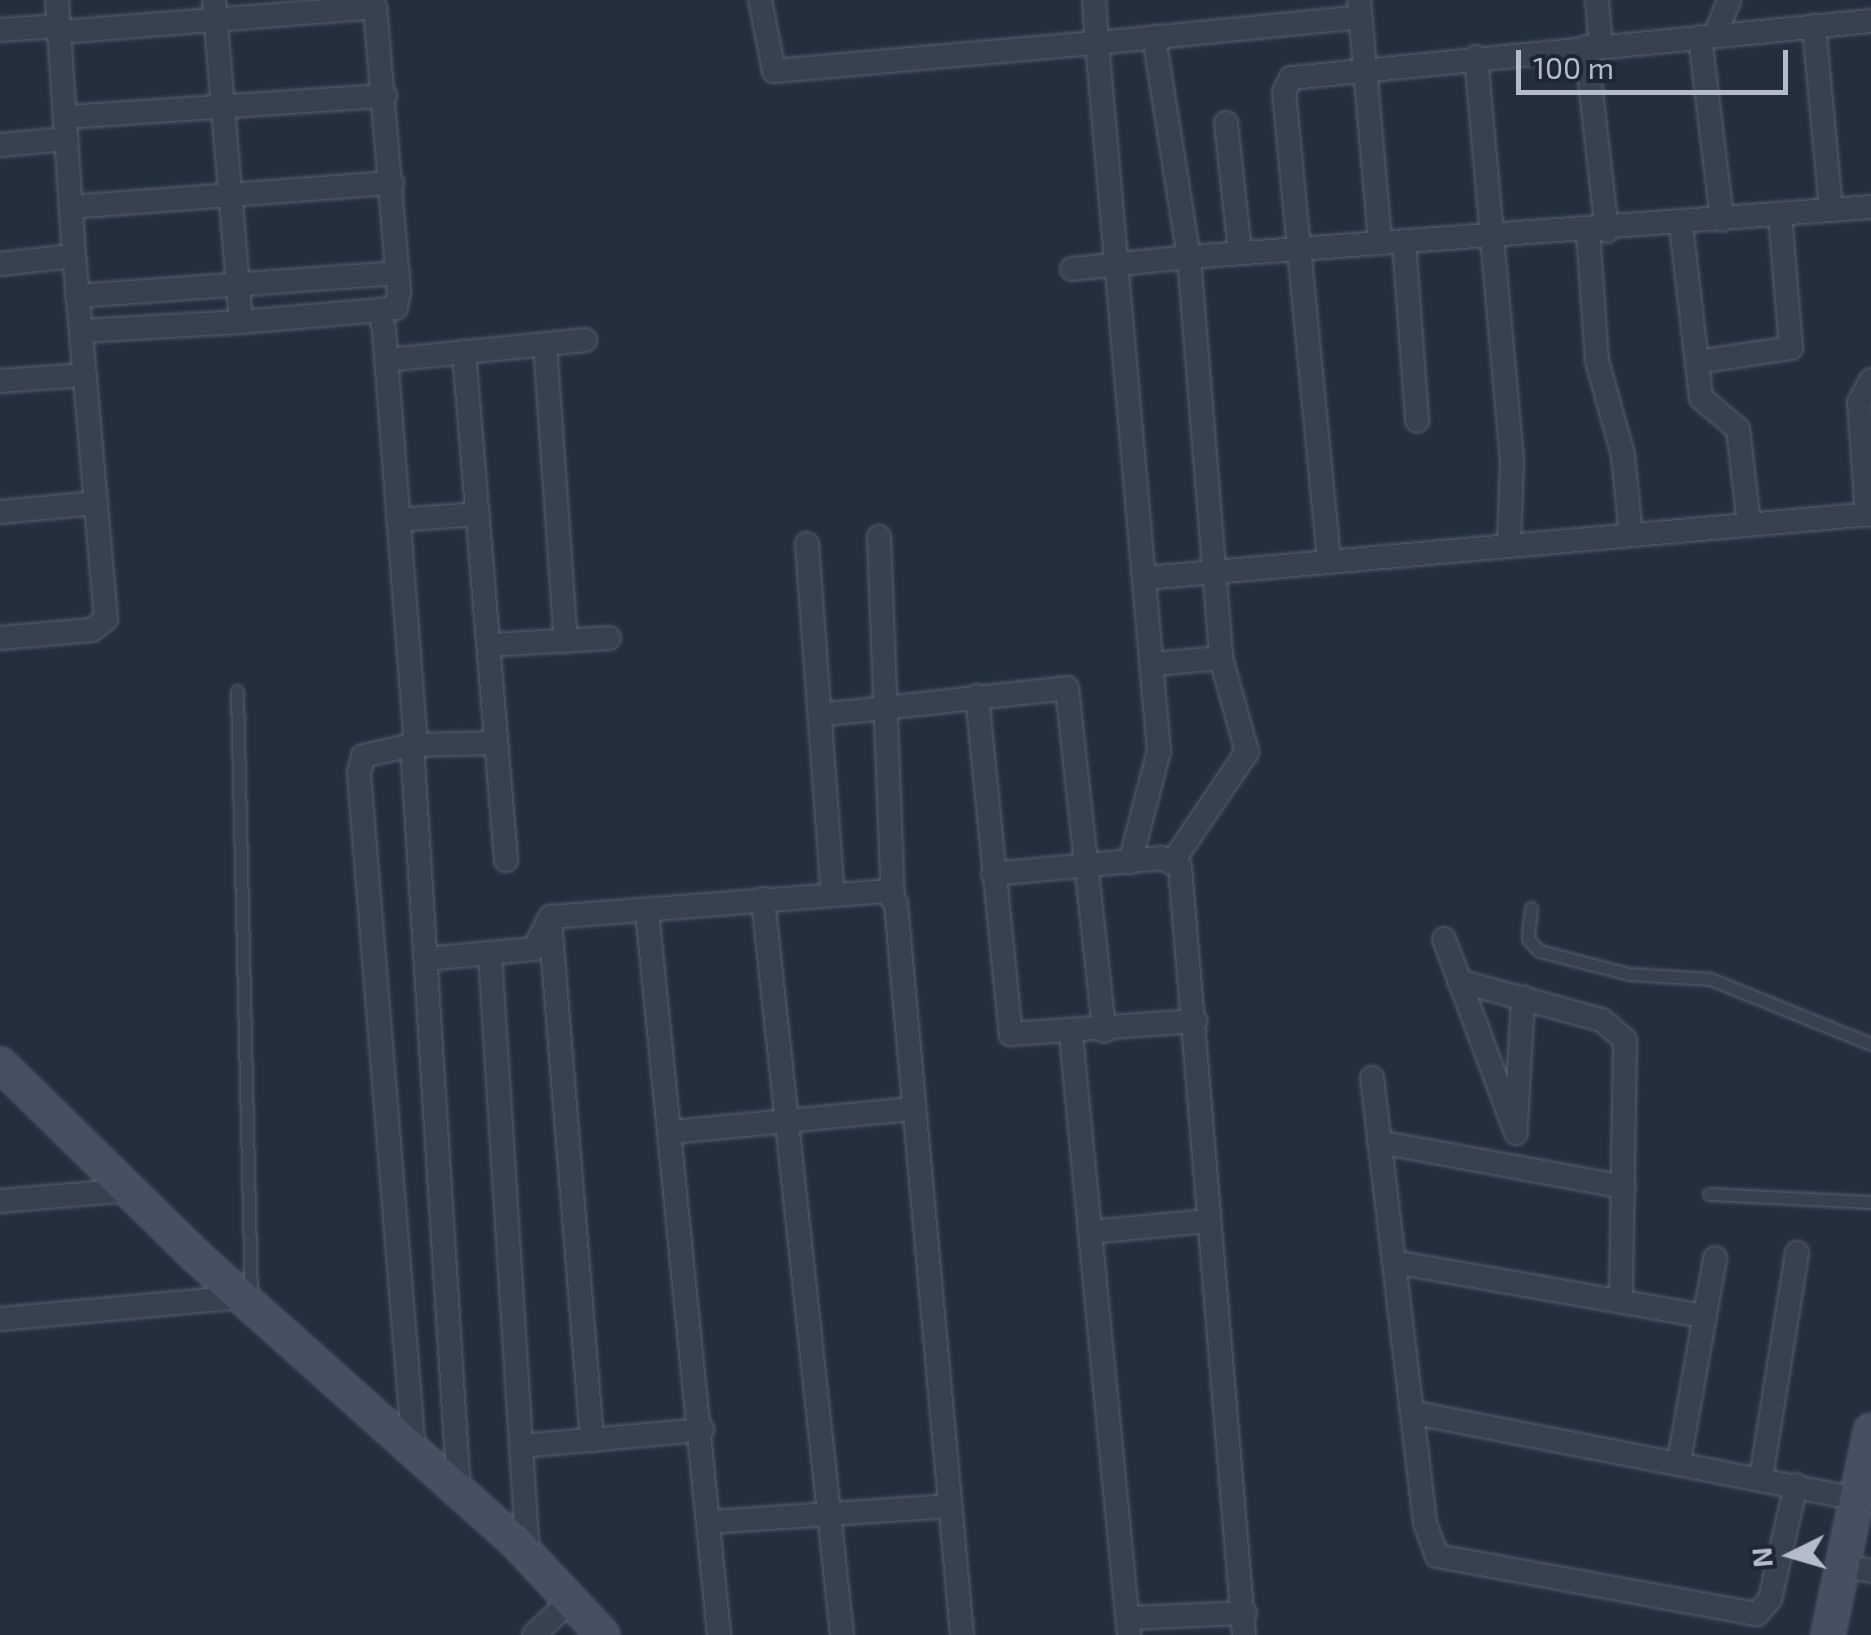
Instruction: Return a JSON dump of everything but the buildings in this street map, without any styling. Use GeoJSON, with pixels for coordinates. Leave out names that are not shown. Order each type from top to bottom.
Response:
{"type":"FeatureCollection","features":[{"type":"Feature","properties":{"kind":"street"},"geometry":{"type":"LineString","coordinates":[[0,638],[104,624],[57,0]]}},
{"type":"Feature","properties":{"kind":"street"},"geometry":{"type":"LineString","coordinates":[[760,0],[774,71],[1154,37],[1360,8],[1362,70],[1380,242]]}},
{"type":"Feature","properties":{"kind":"street"},"geometry":{"type":"LineString","coordinates":[[1094,0],[1148,578],[1160,771],[1130,862]]}},
{"type":"Feature","properties":{"kind":"street"},"geometry":{"type":"LineString","coordinates":[[1597,0],[1593,46],[1597,361],[1623,455],[1632,535]]}},
{"type":"Feature","properties":{"kind":"street"},"geometry":{"type":"LineString","coordinates":[[1722,220],[1708,36],[1729,0]]}},
{"type":"Feature","properties":{"kind":"street"},"geometry":{"type":"LineString","coordinates":[[0,30],[59,29],[215,11],[375,7],[386,96],[398,273],[396,308],[81,332]]}},
{"type":"Feature","properties":{"kind":"street"},"geometry":{"type":"LineString","coordinates":[[215,11],[227,199],[241,322]]}},
{"type":"Feature","properties":{"kind":"street"},"geometry":{"type":"LineString","coordinates":[[1330,560],[1285,84],[1362,70],[1871,21]]}},
{"type":"Feature","properties":{"kind":"street"},"geometry":{"type":"LineString","coordinates":[[1814,26],[1831,209]]}},
{"type":"Feature","properties":{"kind":"street"},"geometry":{"type":"LineString","coordinates":[[1071,1034],[1129,1626],[1245,1624],[1208,1222],[1196,1021],[1174,860],[1247,752],[1220,658],[1189,258],[1154,37]]}},
{"type":"Feature","properties":{"kind":"street"},"geometry":{"type":"LineString","coordinates":[[1476,58],[1514,487],[1509,545]]}},
{"type":"Feature","properties":{"kind":"street"},"geometry":{"type":"LineString","coordinates":[[0,145],[67,128],[222,109],[386,96]]}},
{"type":"Feature","properties":{"kind":"street"},"geometry":{"type":"LineString","coordinates":[[1226,124],[1240,252]]}},
{"type":"Feature","properties":{"kind":"street"},"geometry":{"type":"LineString","coordinates":[[71,206],[227,199],[392,183]]}},
{"type":"Feature","properties":{"kind":"street"},"geometry":{"type":"LineString","coordinates":[[1072,268],[1300,246],[1597,232],[1871,207]]}},
{"type":"Feature","properties":{"kind":"street"},"geometry":{"type":"LineString","coordinates":[[1697,362],[1791,348],[1780,214]]}},
{"type":"Feature","properties":{"kind":"street"},"geometry":{"type":"LineString","coordinates":[[1681,225],[1705,408],[1738,430],[1748,524]]}},
{"type":"Feature","properties":{"kind":"street"},"geometry":{"type":"LineString","coordinates":[[1404,242],[1417,421]]}},
{"type":"Feature","properties":{"kind":"street"},"geometry":{"type":"LineString","coordinates":[[0,264],[74,256]]}},
{"type":"Feature","properties":{"kind":"street"},"geometry":{"type":"LineString","coordinates":[[77,296],[398,273]]}},
{"type":"Feature","properties":{"kind":"street"},"geometry":{"type":"LineString","coordinates":[[380,310],[398,520],[459,1492]]}},
{"type":"Feature","properties":{"kind":"street"},"geometry":{"type":"LineString","coordinates":[[386,360],[585,340]]}},
{"type":"Feature","properties":{"kind":"street"},"geometry":{"type":"LineString","coordinates":[[545,344],[566,641]]}},
{"type":"Feature","properties":{"kind":"street"},"geometry":{"type":"LineString","coordinates":[[464,352],[506,860]]}},
{"type":"Feature","properties":{"kind":"street"},"geometry":{"type":"LineString","coordinates":[[0,381],[84,375]]}},
{"type":"Feature","properties":{"kind":"street"},"geometry":{"type":"LineString","coordinates":[[1148,578],[1869,514],[1859,402],[1871,380]]}},
{"type":"Feature","properties":{"kind":"street"},"geometry":{"type":"LineString","coordinates":[[0,512],[96,504]]}},
{"type":"Feature","properties":{"kind":"street"},"geometry":{"type":"LineString","coordinates":[[398,520],[478,514]]}},
{"type":"Feature","properties":{"kind":"street"},"geometry":{"type":"LineString","coordinates":[[880,537],[894,895],[910,1109],[962,1635]]}},
{"type":"Feature","properties":{"kind":"street"},"geometry":{"type":"LineString","coordinates":[[807,544],[833,895]]}},
{"type":"Feature","properties":{"kind":"street"},"geometry":{"type":"LineString","coordinates":[[488,645],[609,638]]}},
{"type":"Feature","properties":{"kind":"street"},"geometry":{"type":"LineString","coordinates":[[1154,664],[1220,658]]}},
{"type":"Feature","properties":{"kind":"street"},"geometry":{"type":"LineString","coordinates":[[820,715],[1067,688],[1104,1031]]}},
{"type":"Feature","properties":{"kind":"street"},"geometry":{"type":"LineString","coordinates":[[977,696],[1011,1034],[1071,1034],[1196,1021]]}},
{"type":"Feature","properties":{"kind":"street"},"geometry":{"type":"LineString","coordinates":[[414,1451],[359,774],[372,752],[412,745],[496,743]]}},
{"type":"Feature","properties":{"kind":"street"},"geometry":{"type":"LineString","coordinates":[[993,874],[1174,860]]}},
{"type":"Feature","properties":{"kind":"street"},"geometry":{"type":"LineString","coordinates":[[550,917],[763,899],[894,895]]}},
{"type":"Feature","properties":{"kind":"street"},"geometry":{"type":"LineString","coordinates":[[763,899],[782,1120],[842,1635]]}},
{"type":"Feature","properties":{"kind":"street"},"geometry":{"type":"LineString","coordinates":[[648,911],[702,1430],[719,1635]]}},
{"type":"Feature","properties":{"kind":"street"},"geometry":{"type":"LineString","coordinates":[[426,959],[534,949],[550,917]]}},
{"type":"Feature","properties":{"kind":"street"},"geometry":{"type":"LineString","coordinates":[[550,917],[592,1440]]}},
{"type":"Feature","properties":{"kind":"street"},"geometry":{"type":"LineString","coordinates":[[1444,938],[1516,1133]]}},
{"type":"Feature","properties":{"kind":"street"},"geometry":{"type":"LineString","coordinates":[[490,953],[528,1556]]}},
{"type":"Feature","properties":{"kind":"street"},"geometry":{"type":"LineString","coordinates":[[1459,981],[1602,1020],[1625,1040],[1621,1300]]}},
{"type":"Feature","properties":{"kind":"street"},"geometry":{"type":"LineString","coordinates":[[1513,1167],[1523,997]]}},
{"type":"Feature","properties":{"kind":"street"},"geometry":{"type":"LineString","coordinates":[[0,1064],[247,1302],[528,1556],[603,1635]]}},
{"type":"Feature","properties":{"kind":"street"},"geometry":{"type":"LineString","coordinates":[[1372,1078],[1430,1543],[1452,1564],[1758,1614],[1770,1599],[1796,1486]]}},
{"type":"Feature","properties":{"kind":"street"},"geometry":{"type":"LineString","coordinates":[[672,1132],[910,1109]]}},
{"type":"Feature","properties":{"kind":"street"},"geometry":{"type":"LineString","coordinates":[[1380,1142],[1624,1188]]}},
{"type":"Feature","properties":{"kind":"street"},"geometry":{"type":"LineString","coordinates":[[0,1201],[130,1190]]}},
{"type":"Feature","properties":{"kind":"street"},"geometry":{"type":"LineString","coordinates":[[1090,1232],[1208,1222]]}},
{"type":"Feature","properties":{"kind":"street"},"geometry":{"type":"LineString","coordinates":[[1762,1478],[1796,1253]]}},
{"type":"Feature","properties":{"kind":"street"},"geometry":{"type":"LineString","coordinates":[[1679,1461],[1714,1258]]}},
{"type":"Feature","properties":{"kind":"street"},"geometry":{"type":"LineString","coordinates":[[1394,1262],[1704,1316]]}},
{"type":"Feature","properties":{"kind":"street"},"geometry":{"type":"LineString","coordinates":[[0,1320],[247,1302]]}},
{"type":"Feature","properties":{"kind":"street"},"geometry":{"type":"LineString","coordinates":[[1415,1413],[1762,1478],[1866,1508]]}},
{"type":"Feature","properties":{"kind":"street"},"geometry":{"type":"LineString","coordinates":[[520,1446],[702,1430]]}},
{"type":"Feature","properties":{"kind":"street"},"geometry":{"type":"LineString","coordinates":[[1847,1635],[1866,1570],[1871,1430]]}},
{"type":"Feature","properties":{"kind":"street"},"geometry":{"type":"LineString","coordinates":[[710,1522],[950,1506]]}},
{"type":"Feature","properties":{"kind":"street"},"geometry":{"type":"LineString","coordinates":[[1828,1635],[1866,1508]]}},
{"type":"Feature","properties":{"kind":"street"},"geometry":{"type":"LineString","coordinates":[[534,1635],[570,1601]]}},
{"type":"Feature","properties":{"kind":"lane"},"geometry":{"type":"LineString","coordinates":[[237,692],[247,1302]]}},
{"type":"Feature","properties":{"kind":"lane"},"geometry":{"type":"LineString","coordinates":[[1531,908],[1528,939],[1539,951],[1629,974],[1710,978],[1871,1044]]}},
{"type":"Feature","properties":{"kind":"lane"},"geometry":{"type":"LineString","coordinates":[[1709,1194],[1871,1202]]}}]}
